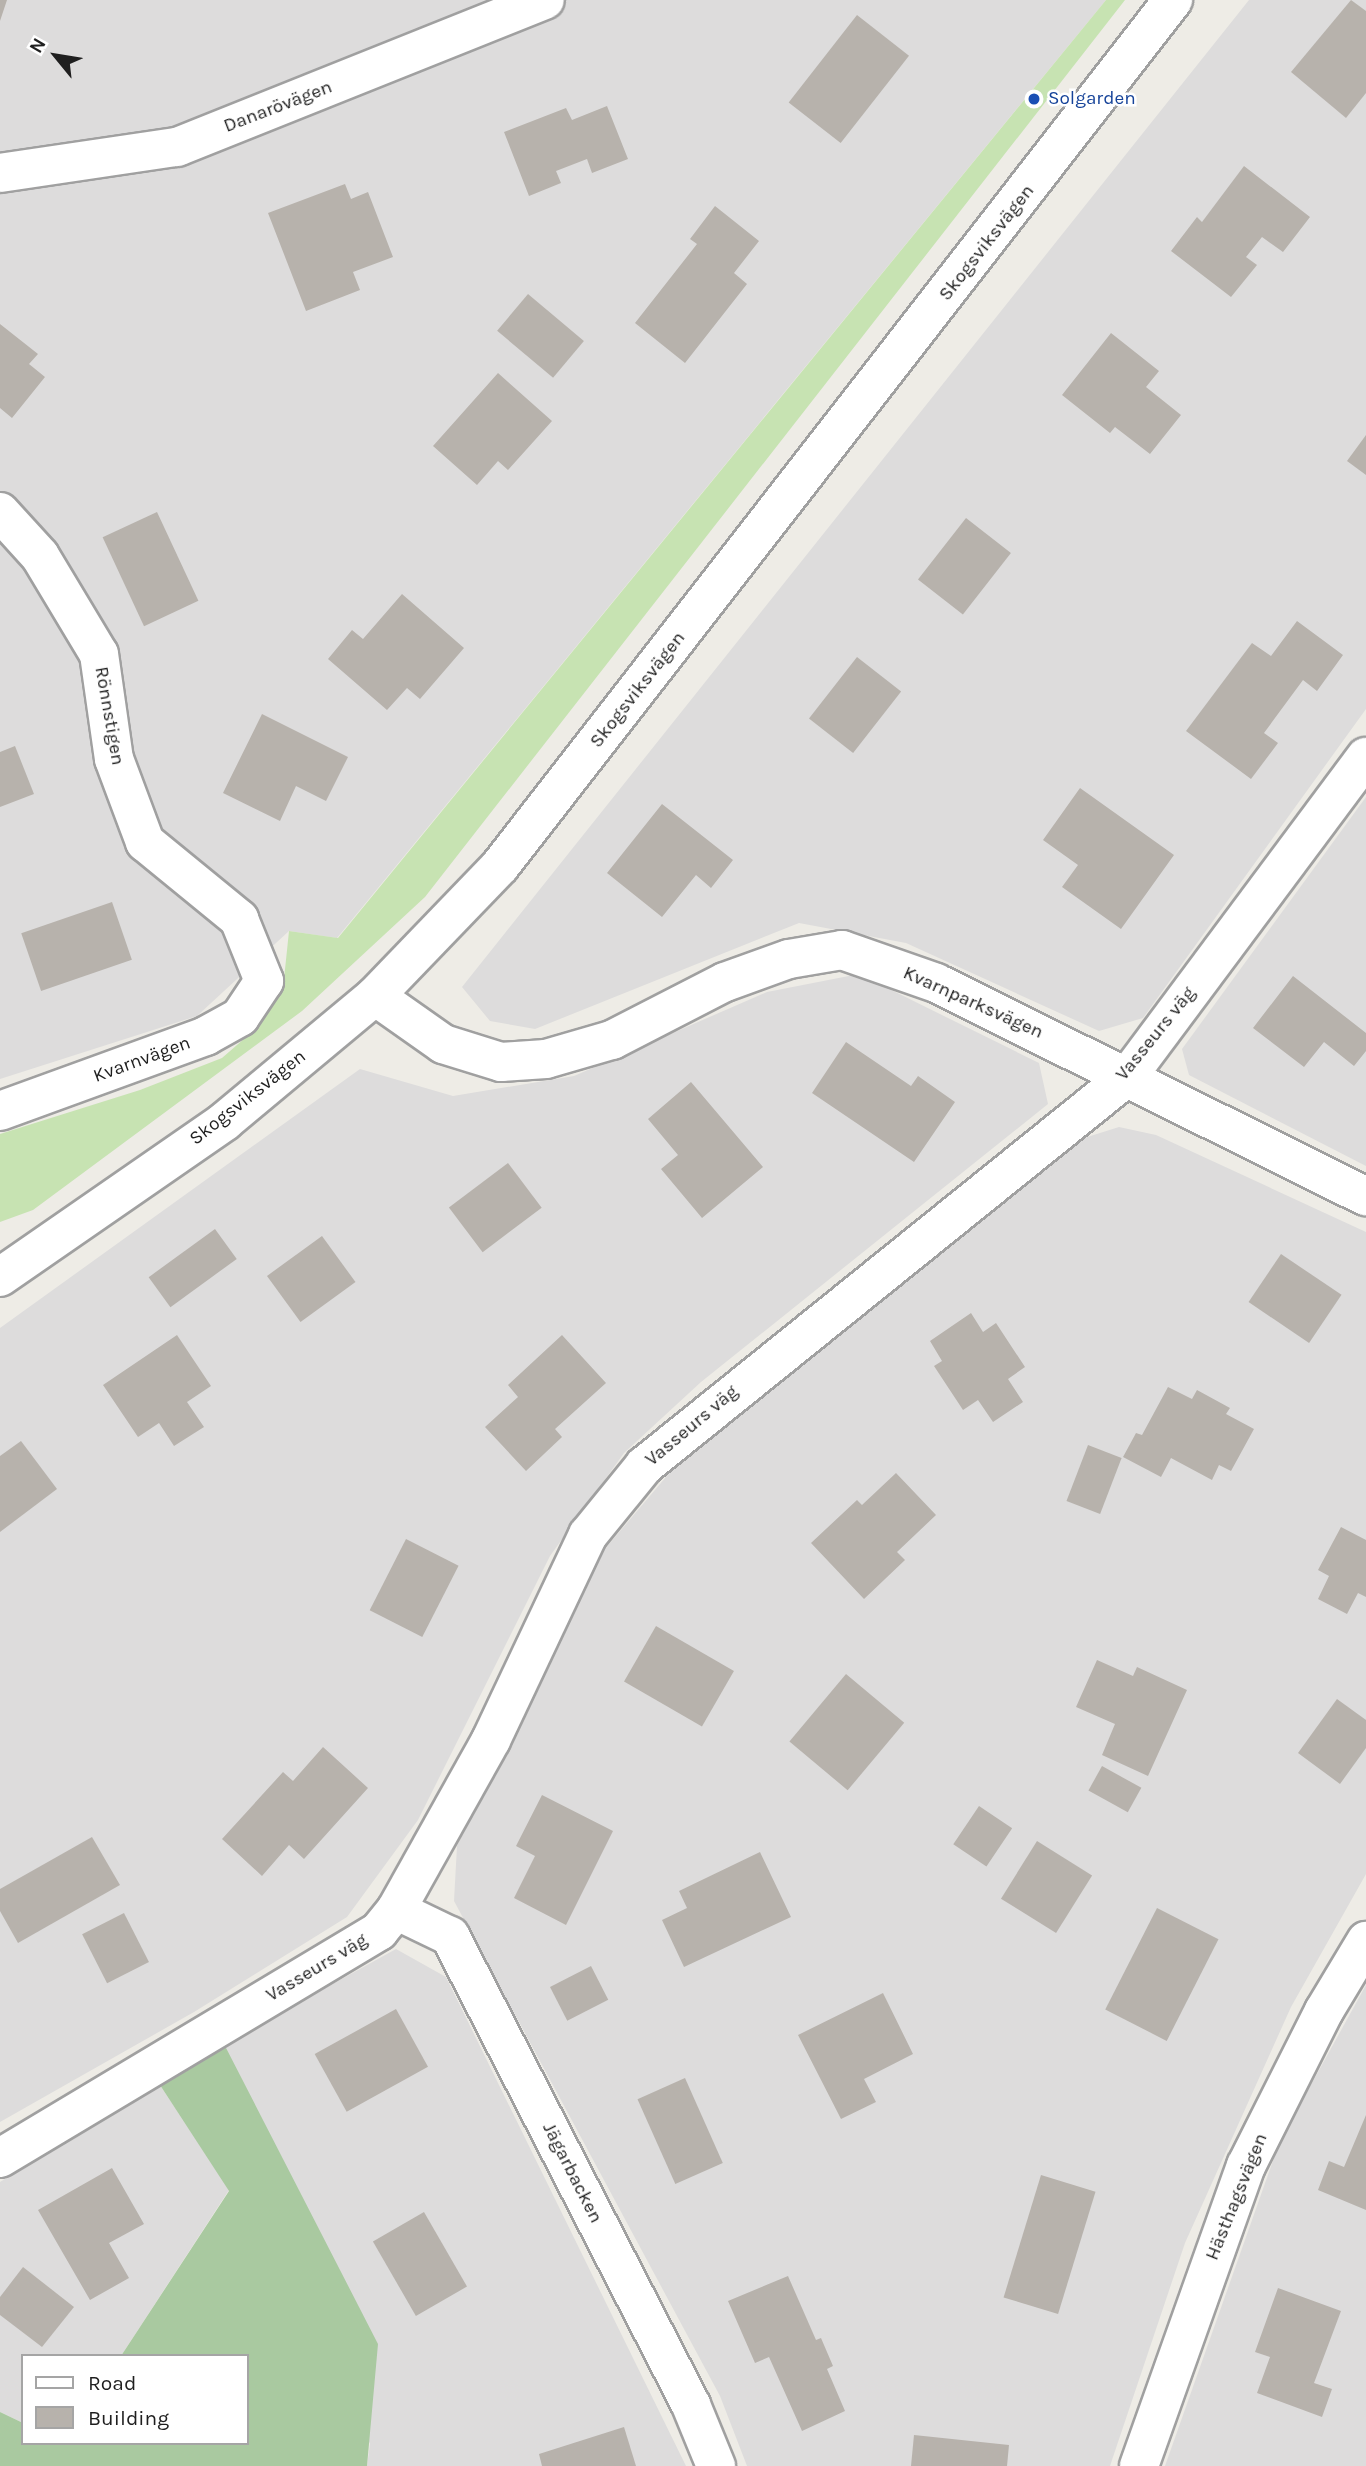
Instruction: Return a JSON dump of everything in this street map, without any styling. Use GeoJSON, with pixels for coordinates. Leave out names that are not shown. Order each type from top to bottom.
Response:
{"type":"FeatureCollection","features":[{"type":"Feature","properties":{"kind":"street","name":"Danarövägen"},"geometry":{"type":"LineString","coordinates":[[0,173],[177,147],[545,0]]}},
{"type":"Feature","properties":{"kind":"street","name":"Skogsviksvägen"},"geometry":{"type":"LineString","coordinates":[[0,1277],[225,1121],[375,996],[500,866],[1173,0]]}},
{"type":"Feature","properties":{"kind":"street","name":"Rönnstigen"},"geometry":{"type":"LineString","coordinates":[[0,512],[40,556],[99,654],[114,759],[145,842],[239,919],[264,981]]}},
{"type":"Feature","properties":{"kind":"street","name":"Vasseurs väg"},"geometry":{"type":"LineString","coordinates":[[0,2158],[379,1931],[396,1910],[491,1740],[588,1535],[644,1466],[1128,1076],[1366,757]]}},
{"type":"Feature","properties":{"kind":"street","name":"Kvarnparksvägen"},"geometry":{"type":"LineString","coordinates":[[375,996],[443,1044],[501,1062],[546,1059],[612,1040],[725,982],[789,959],[842,950],[936,982],[1366,1196]]}},
{"type":"Feature","properties":{"kind":"street","name":"Kvarnvägen"},"geometry":{"type":"LineString","coordinates":[[0,1111],[206,1037],[240,1017],[264,981]]}},
{"type":"Feature","properties":{"kind":"street","name":"Jägarbacken"},"geometry":{"type":"LineString","coordinates":[[396,1910],[450,1936],[691,2405],[716,2466]]}},
{"type":"Feature","properties":{"kind":"street","name":"Hästhagsvägen"},"geometry":{"type":"LineString","coordinates":[[1139,2466],[1246,2166],[1324,2011],[1366,1941]]}},
{"type":"Feature","properties":{"kind":"shaded area"},"geometry":{"type":"Polygon","coordinates":[[[0,0],[1106,0],[337,938],[289,931],[197,1016],[0,1079],[0,0]]]}},
{"type":"Feature","properties":{"kind":"shaded area"},"geometry":{"type":"Polygon","coordinates":[[[1249,0],[1366,0],[1366,709],[1143,1018],[1099,1031],[906,943],[799,923],[535,1029],[490,1021],[462,987],[1249,0]]]}},
{"type":"Feature","properties":{"kind":"shaded area"},"geometry":{"type":"Polygon","coordinates":[[[1366,797],[1366,1166],[1189,1075],[1182,1049],[1366,797]]]}},
{"type":"Feature","properties":{"kind":"shaded area"},"geometry":{"type":"Polygon","coordinates":[[[859,974],[1039,1063],[1048,1104],[701,1382],[624,1453],[550,1556],[418,1820],[347,1917],[194,2012],[0,2122],[0,1328],[360,1069],[453,1096],[574,1076],[767,992],[859,974]]]}},
{"type":"Feature","properties":{"kind":"shaded area"},"geometry":{"type":"Polygon","coordinates":[[[1119,1127],[1156,1135],[1366,1232],[1366,1874],[1291,2007],[1185,2243],[1110,2466],[747,2466],[720,2396],[454,1901],[457,1846],[604,1550],[677,1464],[1062,1145],[1119,1127]]]}},
{"type":"Feature","properties":{"kind":"shaded area"},"geometry":{"type":"Polygon","coordinates":[[[396,1949],[446,1977],[686,2466],[367,2466],[370,2444],[224,2044],[396,1949]]]}},
{"type":"Feature","properties":{"kind":"shaded area"},"geometry":{"type":"Polygon","coordinates":[[[1366,1985],[1366,2466],[1165,2466],[1280,2141],[1366,1985]]]}},
{"type":"Feature","properties":{"kind":"shaded area"},"geometry":{"type":"Polygon","coordinates":[[[160,2085],[229,2190],[122,2354],[21,2354],[21,2422],[0,2412],[0,2182],[160,2085]]]}},
{"type":"Feature","properties":{"kind":"green space"},"geometry":{"type":"Polygon","coordinates":[[[1106,0],[1125,0],[425,897],[302,1011],[33,1210],[0,1222],[0,1134],[140,1090],[222,1058],[260,1025],[284,979],[289,931],[338,938],[1106,0]]]}},
{"type":"Feature","properties":{"kind":"green space"},"geometry":{"type":"Polygon","coordinates":[[[224,2044],[378,2344],[367,2466],[0,2466],[0,2412],[21,2422],[21,2445],[248,2445],[248,2354],[122,2354],[229,2191],[160,2085],[224,2044]]]}},
{"type":"Feature","properties":{"kind":"building"},"geometry":{"type":"Polygon","coordinates":[[[0,0],[7,0],[0,21],[0,0]]]}},
{"type":"Feature","properties":{"kind":"building"},"geometry":{"type":"Polygon","coordinates":[[[1351,0],[1366,11],[1366,93],[1346,118],[1291,72],[1351,0]]]}},
{"type":"Feature","properties":{"kind":"building"},"geometry":{"type":"Polygon","coordinates":[[[857,15],[909,56],[841,143],[789,102],[857,15]]]}},
{"type":"Feature","properties":{"kind":"building"},"geometry":{"type":"Polygon","coordinates":[[[607,106],[628,159],[592,173],[587,159],[556,171],[561,183],[529,196],[504,132],[566,108],[572,120],[607,106]]]}},
{"type":"Feature","properties":{"kind":"building"},"geometry":{"type":"Polygon","coordinates":[[[1244,166],[1310,217],[1283,252],[1262,237],[1246,257],[1257,265],[1231,297],[1171,251],[1197,217],[1202,222],[1244,166]]]}},
{"type":"Feature","properties":{"kind":"building"},"geometry":{"type":"Polygon","coordinates":[[[345,184],[351,199],[368,192],[393,257],[353,272],[360,290],[306,311],[268,213],[345,184]]]}},
{"type":"Feature","properties":{"kind":"building"},"geometry":{"type":"Polygon","coordinates":[[[715,206],[759,241],[734,273],[747,284],[685,363],[635,323],[697,244],[690,239],[715,206]]]}},
{"type":"Feature","properties":{"kind":"building"},"geometry":{"type":"Polygon","coordinates":[[[528,294],[584,341],[553,378],[497,331],[528,294]]]}},
{"type":"Feature","properties":{"kind":"building"},"geometry":{"type":"Polygon","coordinates":[[[0,324],[38,354],[29,364],[45,377],[12,418],[0,408],[0,324]]]}},
{"type":"Feature","properties":{"kind":"building"},"geometry":{"type":"Polygon","coordinates":[[[1111,333],[1159,371],[1146,387],[1181,415],[1150,454],[1115,427],[1110,433],[1062,395],[1111,333]]]}},
{"type":"Feature","properties":{"kind":"building"},"geometry":{"type":"Polygon","coordinates":[[[498,373],[552,421],[508,470],[498,461],[477,485],[433,446],[498,373]]]}},
{"type":"Feature","properties":{"kind":"building"},"geometry":{"type":"Polygon","coordinates":[[[1366,435],[1366,475],[1347,461],[1366,435]]]}},
{"type":"Feature","properties":{"kind":"building"},"geometry":{"type":"Polygon","coordinates":[[[157,512],[198,601],[144,626],[103,537],[157,512]]]}},
{"type":"Feature","properties":{"kind":"building"},"geometry":{"type":"Polygon","coordinates":[[[966,518],[1011,553],[963,615],[918,579],[966,518]]]}},
{"type":"Feature","properties":{"kind":"building"},"geometry":{"type":"Polygon","coordinates":[[[402,594],[464,648],[420,699],[407,688],[387,710],[328,659],[352,630],[363,639],[402,594]]]}},
{"type":"Feature","properties":{"kind":"building"},"geometry":{"type":"Polygon","coordinates":[[[1297,621],[1343,655],[1317,691],[1303,680],[1264,733],[1278,743],[1251,779],[1186,731],[1252,643],[1271,656],[1297,621]]]}},
{"type":"Feature","properties":{"kind":"building"},"geometry":{"type":"Polygon","coordinates":[[[857,657],[901,691],[853,753],[809,718],[857,657]]]}},
{"type":"Feature","properties":{"kind":"building"},"geometry":{"type":"Polygon","coordinates":[[[262,714],[348,757],[326,801],[296,786],[280,821],[223,793],[262,714]]]}},
{"type":"Feature","properties":{"kind":"building"},"geometry":{"type":"Polygon","coordinates":[[[15,746],[34,794],[0,807],[0,752],[15,746]]]}},
{"type":"Feature","properties":{"kind":"building"},"geometry":{"type":"Polygon","coordinates":[[[1080,788],[1174,855],[1121,929],[1062,887],[1078,865],[1043,840],[1080,788]]]}},
{"type":"Feature","properties":{"kind":"building"},"geometry":{"type":"Polygon","coordinates":[[[662,804],[733,860],[711,888],[696,875],[662,917],[607,873],[662,804]]]}},
{"type":"Feature","properties":{"kind":"building"},"geometry":{"type":"Polygon","coordinates":[[[112,902],[132,960],[41,991],[21,933],[112,902]]]}},
{"type":"Feature","properties":{"kind":"building"},"geometry":{"type":"Polygon","coordinates":[[[1293,976],[1366,1033],[1366,1051],[1354,1066],[1324,1042],[1304,1067],[1253,1028],[1293,976]]]}},
{"type":"Feature","properties":{"kind":"building"},"geometry":{"type":"Polygon","coordinates":[[[846,1042],[911,1086],[918,1076],[955,1102],[914,1162],[812,1093],[846,1042]]]}},
{"type":"Feature","properties":{"kind":"building"},"geometry":{"type":"Polygon","coordinates":[[[691,1082],[763,1167],[702,1218],[661,1169],[678,1155],[648,1119],[691,1082]]]}},
{"type":"Feature","properties":{"kind":"building"},"geometry":{"type":"Polygon","coordinates":[[[508,1163],[542,1208],[483,1252],[449,1208],[508,1163]]]}},
{"type":"Feature","properties":{"kind":"building"},"geometry":{"type":"Polygon","coordinates":[[[215,1229],[237,1259],[170,1307],[149,1277],[215,1229]]]}},
{"type":"Feature","properties":{"kind":"building"},"geometry":{"type":"Polygon","coordinates":[[[322,1236],[356,1282],[300,1322],[267,1276],[322,1236]]]}},
{"type":"Feature","properties":{"kind":"building"},"geometry":{"type":"Polygon","coordinates":[[[1281,1254],[1342,1295],[1309,1343],[1249,1302],[1281,1254]]]}},
{"type":"Feature","properties":{"kind":"building"},"geometry":{"type":"Polygon","coordinates":[[[971,1313],[983,1332],[996,1323],[1025,1367],[1008,1379],[1023,1402],[993,1422],[978,1400],[963,1410],[934,1366],[942,1361],[930,1341],[971,1313]]]}},
{"type":"Feature","properties":{"kind":"building"},"geometry":{"type":"Polygon","coordinates":[[[177,1335],[211,1386],[187,1402],[204,1427],[174,1446],[159,1423],[138,1437],[103,1385],[177,1335]]]}},
{"type":"Feature","properties":{"kind":"building"},"geometry":{"type":"Polygon","coordinates":[[[562,1335],[606,1383],[555,1429],[562,1437],[526,1471],[485,1427],[518,1397],[508,1385],[562,1335]]]}},
{"type":"Feature","properties":{"kind":"building"},"geometry":{"type":"Polygon","coordinates":[[[1168,1387],[1192,1399],[1197,1390],[1230,1408],[1226,1414],[1254,1429],[1231,1471],[1219,1465],[1212,1480],[1171,1458],[1161,1477],[1123,1457],[1136,1433],[1142,1435],[1168,1387]]]}},
{"type":"Feature","properties":{"kind":"building"},"geometry":{"type":"Polygon","coordinates":[[[21,1441],[57,1489],[0,1532],[0,1456],[21,1441]]]}},
{"type":"Feature","properties":{"kind":"building"},"geometry":{"type":"Polygon","coordinates":[[[1088,1445],[1122,1458],[1100,1514],[1066,1501],[1088,1445]]]}},
{"type":"Feature","properties":{"kind":"building"},"geometry":{"type":"Polygon","coordinates":[[[896,1473],[936,1515],[897,1552],[905,1560],[864,1599],[811,1543],[857,1500],[862,1505],[896,1473]]]}},
{"type":"Feature","properties":{"kind":"building"},"geometry":{"type":"Polygon","coordinates":[[[1341,1527],[1366,1540],[1366,1597],[1358,1593],[1347,1614],[1318,1599],[1329,1576],[1318,1570],[1341,1527]]]}},
{"type":"Feature","properties":{"kind":"building"},"geometry":{"type":"Polygon","coordinates":[[[406,1539],[459,1566],[422,1637],[370,1610],[406,1539]]]}},
{"type":"Feature","properties":{"kind":"building"},"geometry":{"type":"Polygon","coordinates":[[[656,1626],[734,1671],[702,1726],[624,1681],[656,1626]]]}},
{"type":"Feature","properties":{"kind":"building"},"geometry":{"type":"Polygon","coordinates":[[[1097,1660],[1133,1676],[1137,1667],[1187,1690],[1148,1776],[1102,1755],[1115,1724],[1076,1707],[1097,1660]]]}},
{"type":"Feature","properties":{"kind":"building"},"geometry":{"type":"Polygon","coordinates":[[[846,1674],[904,1723],[848,1790],[789,1741],[846,1674]]]}},
{"type":"Feature","properties":{"kind":"building"},"geometry":{"type":"Polygon","coordinates":[[[1337,1699],[1366,1720],[1366,1748],[1340,1784],[1298,1753],[1337,1699]]]}},
{"type":"Feature","properties":{"kind":"building"},"geometry":{"type":"Polygon","coordinates":[[[323,1747],[368,1788],[304,1859],[289,1845],[262,1876],[222,1839],[283,1772],[293,1781],[323,1747]]]}},
{"type":"Feature","properties":{"kind":"building"},"geometry":{"type":"Polygon","coordinates":[[[1102,1766],[1141,1788],[1128,1812],[1088,1790],[1102,1766]]]}},
{"type":"Feature","properties":{"kind":"building"},"geometry":{"type":"Polygon","coordinates":[[[542,1795],[613,1831],[566,1925],[514,1898],[535,1856],[516,1846],[542,1795]]]}},
{"type":"Feature","properties":{"kind":"building"},"geometry":{"type":"Polygon","coordinates":[[[979,1806],[1012,1828],[986,1867],[953,1844],[979,1806]]]}},
{"type":"Feature","properties":{"kind":"building"},"geometry":{"type":"Polygon","coordinates":[[[92,1837],[120,1885],[18,1943],[0,1911],[0,1889],[92,1837]]]}},
{"type":"Feature","properties":{"kind":"building"},"geometry":{"type":"Polygon","coordinates":[[[1037,1841],[1092,1875],[1056,1933],[1001,1899],[1037,1841]]]}},
{"type":"Feature","properties":{"kind":"building"},"geometry":{"type":"Polygon","coordinates":[[[760,1852],[791,1917],[684,1967],[662,1920],[687,1908],[679,1891],[760,1852]]]}},
{"type":"Feature","properties":{"kind":"building"},"geometry":{"type":"Polygon","coordinates":[[[1157,1908],[1218,1939],[1167,2041],[1105,2010],[1157,1908]]]}},
{"type":"Feature","properties":{"kind":"building"},"geometry":{"type":"Polygon","coordinates":[[[124,1913],[149,1962],[107,1983],[82,1934],[124,1913]]]}},
{"type":"Feature","properties":{"kind":"building"},"geometry":{"type":"Polygon","coordinates":[[[591,1966],[608,2000],[567,2021],[550,1987],[591,1966]]]}},
{"type":"Feature","properties":{"kind":"building"},"geometry":{"type":"Polygon","coordinates":[[[883,1993],[913,2054],[864,2079],[876,2102],[841,2119],[798,2035],[883,1993]]]}},
{"type":"Feature","properties":{"kind":"building"},"geometry":{"type":"Polygon","coordinates":[[[396,2009],[428,2067],[347,2112],[315,2054],[396,2009]]]}},
{"type":"Feature","properties":{"kind":"building"},"geometry":{"type":"Polygon","coordinates":[[[685,2078],[723,2163],[675,2184],[637,2099],[685,2078]]]}},
{"type":"Feature","properties":{"kind":"building"},"geometry":{"type":"Polygon","coordinates":[[[1366,2115],[1366,2210],[1318,2190],[1329,2161],[1344,2167],[1366,2115]]]}},
{"type":"Feature","properties":{"kind":"building"},"geometry":{"type":"Polygon","coordinates":[[[112,2168],[144,2224],[109,2243],[129,2278],[90,2300],[38,2210],[112,2168]]]}},
{"type":"Feature","properties":{"kind":"building"},"geometry":{"type":"Polygon","coordinates":[[[1041,2175],[1096,2192],[1058,2314],[1004,2297],[1041,2175]]]}},
{"type":"Feature","properties":{"kind":"building"},"geometry":{"type":"Polygon","coordinates":[[[424,2212],[467,2286],[416,2316],[373,2242],[424,2212]]]}},
{"type":"Feature","properties":{"kind":"building"},"geometry":{"type":"Polygon","coordinates":[[[23,2267],[74,2307],[42,2347],[0,2315],[0,2297],[23,2267]]]}},
{"type":"Feature","properties":{"kind":"building"},"geometry":{"type":"Polygon","coordinates":[[[788,2276],[816,2340],[821,2338],[833,2366],[827,2369],[845,2411],[802,2431],[769,2357],[755,2363],[728,2301],[788,2276]]]}},
{"type":"Feature","properties":{"kind":"building"},"geometry":{"type":"Polygon","coordinates":[[[1278,2288],[1341,2311],[1314,2383],[1332,2389],[1322,2417],[1257,2393],[1270,2357],[1255,2352],[1278,2288]]]}},
{"type":"Feature","properties":{"kind":"building"},"geometry":{"type":"Polygon","coordinates":[[[624,2427],[636,2466],[542,2466],[539,2454],[624,2427]]]}},
{"type":"Feature","properties":{"kind":"building"},"geometry":{"type":"Polygon","coordinates":[[[914,2435],[1009,2445],[1007,2466],[911,2466],[914,2435]]]}},
{"type":"Feature","properties":{"kind":"place","name":"Solgarden"},"geometry":{"type":"Point","coordinates":[1034,99]}}]}
